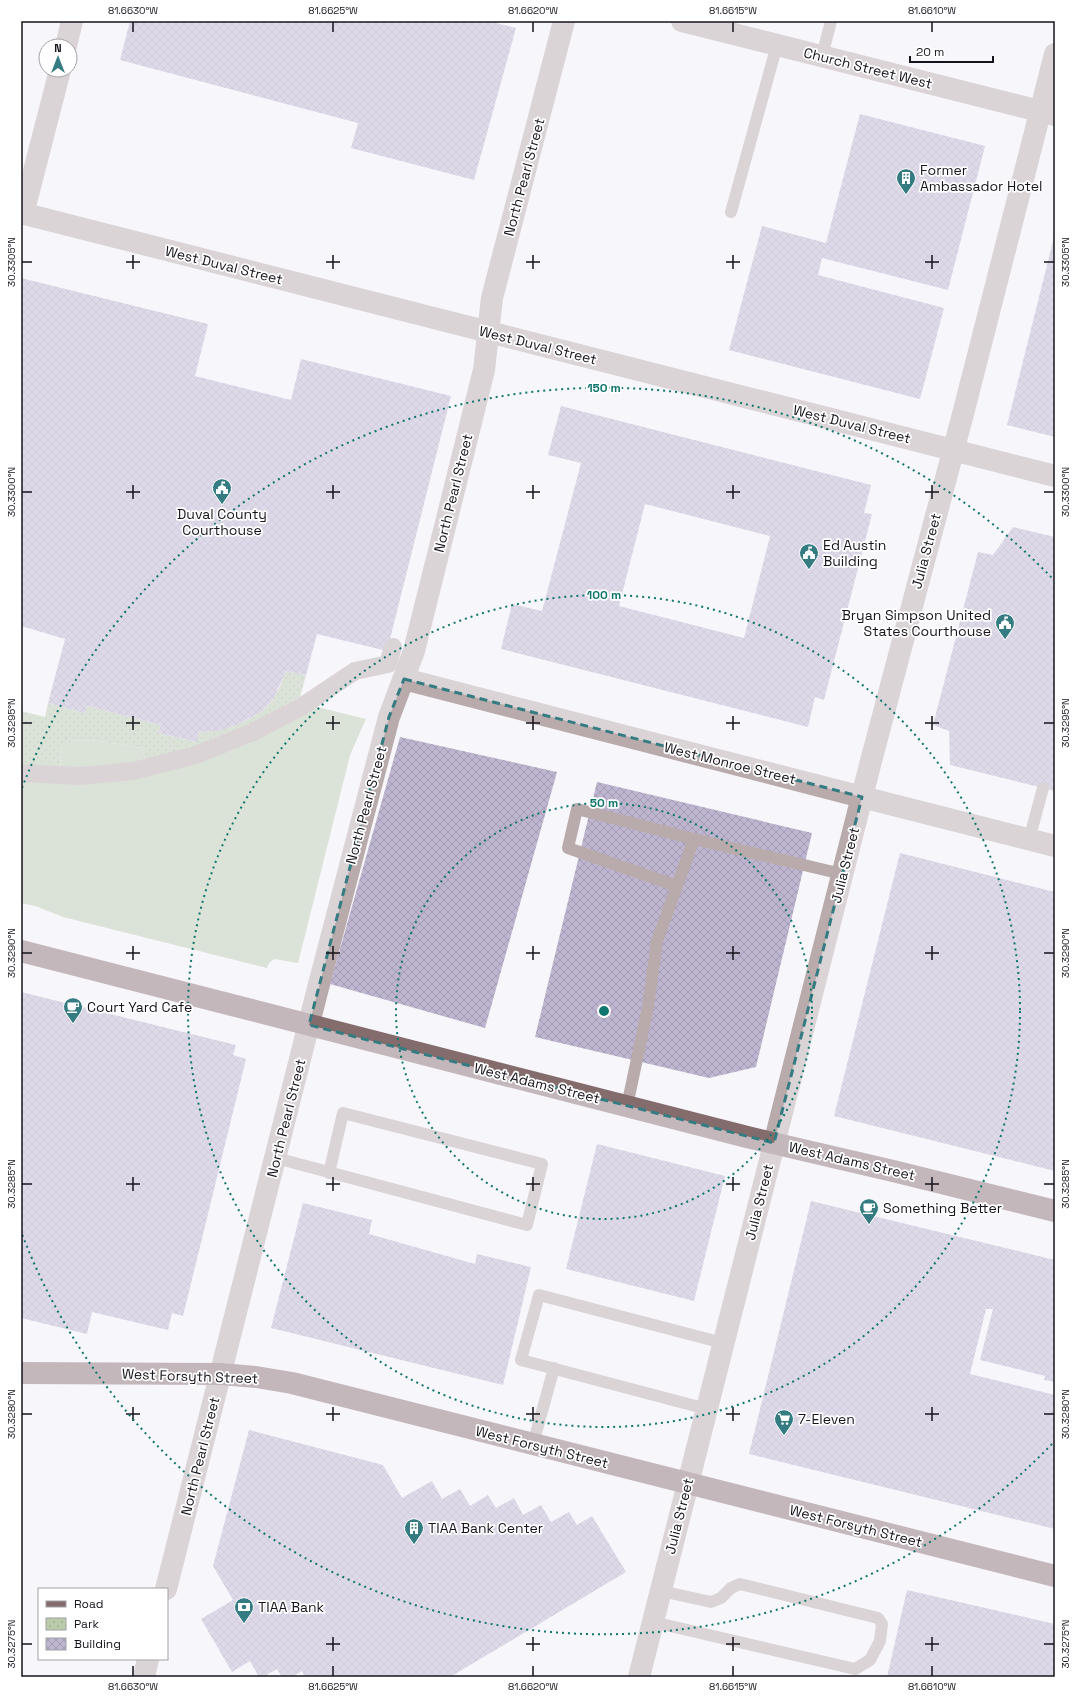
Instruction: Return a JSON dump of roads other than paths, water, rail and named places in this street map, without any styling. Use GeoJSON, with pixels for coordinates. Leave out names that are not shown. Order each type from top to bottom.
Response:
{"type":"FeatureCollection","features":[{"type":"Feature","properties":{"kind":"main road","name":"West Adams Street"},"geometry":{"type":"LineString","coordinates":[[21,951],[774,1143],[1055,1211]]}},
{"type":"Feature","properties":{"kind":"main road","name":"West Forsyth Street"},"geometry":{"type":"LineString","coordinates":[[21,1373],[220,1374],[256,1377],[292,1384],[1055,1576]]}},
{"type":"Feature","properties":{"kind":"street"},"geometry":{"type":"LineString","coordinates":[[68,38],[72,21]]}},
{"type":"Feature","properties":{"kind":"street","name":"North Pearl Street"},"geometry":{"type":"LineString","coordinates":[[166,1588],[389,717],[414,651],[484,370],[492,298],[564,21]]}},
{"type":"Feature","properties":{"kind":"street","name":"Church Street West"},"geometry":{"type":"LineString","coordinates":[[682,21],[1048,114]]}},
{"type":"Feature","properties":{"kind":"street","name":"Julia Street"},"geometry":{"type":"LineString","coordinates":[[639,1677],[862,797],[953,450],[1048,114],[1055,54]]}},
{"type":"Feature","properties":{"kind":"street"},"geometry":{"type":"LineString","coordinates":[[22,214],[58,78]]}},
{"type":"Feature","properties":{"kind":"street","name":"West Duval Street"},"geometry":{"type":"LineString","coordinates":[[22,214],[1055,476]]}},
{"type":"Feature","properties":{"kind":"street"},"geometry":{"type":"LineString","coordinates":[[21,774],[80,776],[133,771],[196,754],[253,732],[301,707],[355,671],[388,664],[393,647]]}},
{"type":"Feature","properties":{"kind":"street","name":"West Monroe Street"},"geometry":{"type":"LineString","coordinates":[[404,679],[1055,846]]}},
{"type":"Feature","properties":{"kind":"street"},"geometry":{"type":"LineString","coordinates":[[144,1677],[148,1660]]}},
{"type":"Feature","properties":{"kind":"lane"},"geometry":{"type":"LineString","coordinates":[[822,56],[831,21]]}},
{"type":"Feature","properties":{"kind":"lane"},"geometry":{"type":"LineString","coordinates":[[731,212],[777,45]]}},
{"type":"Feature","properties":{"kind":"lane"},"geometry":{"type":"LineString","coordinates":[[1029,840],[1043,788]]}},
{"type":"Feature","properties":{"kind":"lane"},"geometry":{"type":"LineString","coordinates":[[677,886],[568,848],[577,809],[694,839],[842,874]]}},
{"type":"Feature","properties":{"kind":"lane"},"geometry":{"type":"LineString","coordinates":[[627,1106],[648,1007],[657,941],[694,839]]}},
{"type":"Feature","properties":{"kind":"lane"},"geometry":{"type":"LineString","coordinates":[[276,1158],[329,1173],[527,1224],[542,1164],[343,1112],[329,1173]]}},
{"type":"Feature","properties":{"kind":"lane"},"geometry":{"type":"LineString","coordinates":[[707,1409],[521,1360],[540,1295],[723,1343]]}},
{"type":"Feature","properties":{"kind":"lane"},"geometry":{"type":"LineString","coordinates":[[533,1444],[554,1368]]}},
{"type":"Feature","properties":{"kind":"lane"},"geometry":{"type":"LineString","coordinates":[[653,1622],[855,1669],[870,1660],[880,1641],[882,1624],[878,1618],[740,1584],[731,1588],[721,1598],[711,1602],[661,1591]]}},
{"type":"Feature","properties":{"kind":"place","name":"Former Ambassador Hotel"},"geometry":{"type":"Point","coordinates":[906,195]}},
{"type":"Feature","properties":{"kind":"place","name":"Duval County Courthouse"},"geometry":{"type":"Point","coordinates":[222,505]}},
{"type":"Feature","properties":{"kind":"place","name":"Ed Austin Building"},"geometry":{"type":"Point","coordinates":[809,570]}},
{"type":"Feature","properties":{"kind":"place","name":"Bryan Simpson United States Courthouse"},"geometry":{"type":"Point","coordinates":[1005,640]}},
{"type":"Feature","properties":{"kind":"place","name":"Court Yard Cafe"},"geometry":{"type":"Point","coordinates":[73,1024]}},
{"type":"Feature","properties":{"kind":"place","name":"Something Better"},"geometry":{"type":"Point","coordinates":[869,1225]}},
{"type":"Feature","properties":{"kind":"place","name":"7-Eleven"},"geometry":{"type":"Point","coordinates":[784,1436]}},
{"type":"Feature","properties":{"kind":"place","name":"TIAA Bank Center"},"geometry":{"type":"Point","coordinates":[414,1545]}},
{"type":"Feature","properties":{"kind":"place","name":"TIAA Bank"},"geometry":{"type":"Point","coordinates":[244,1624]}}]}
